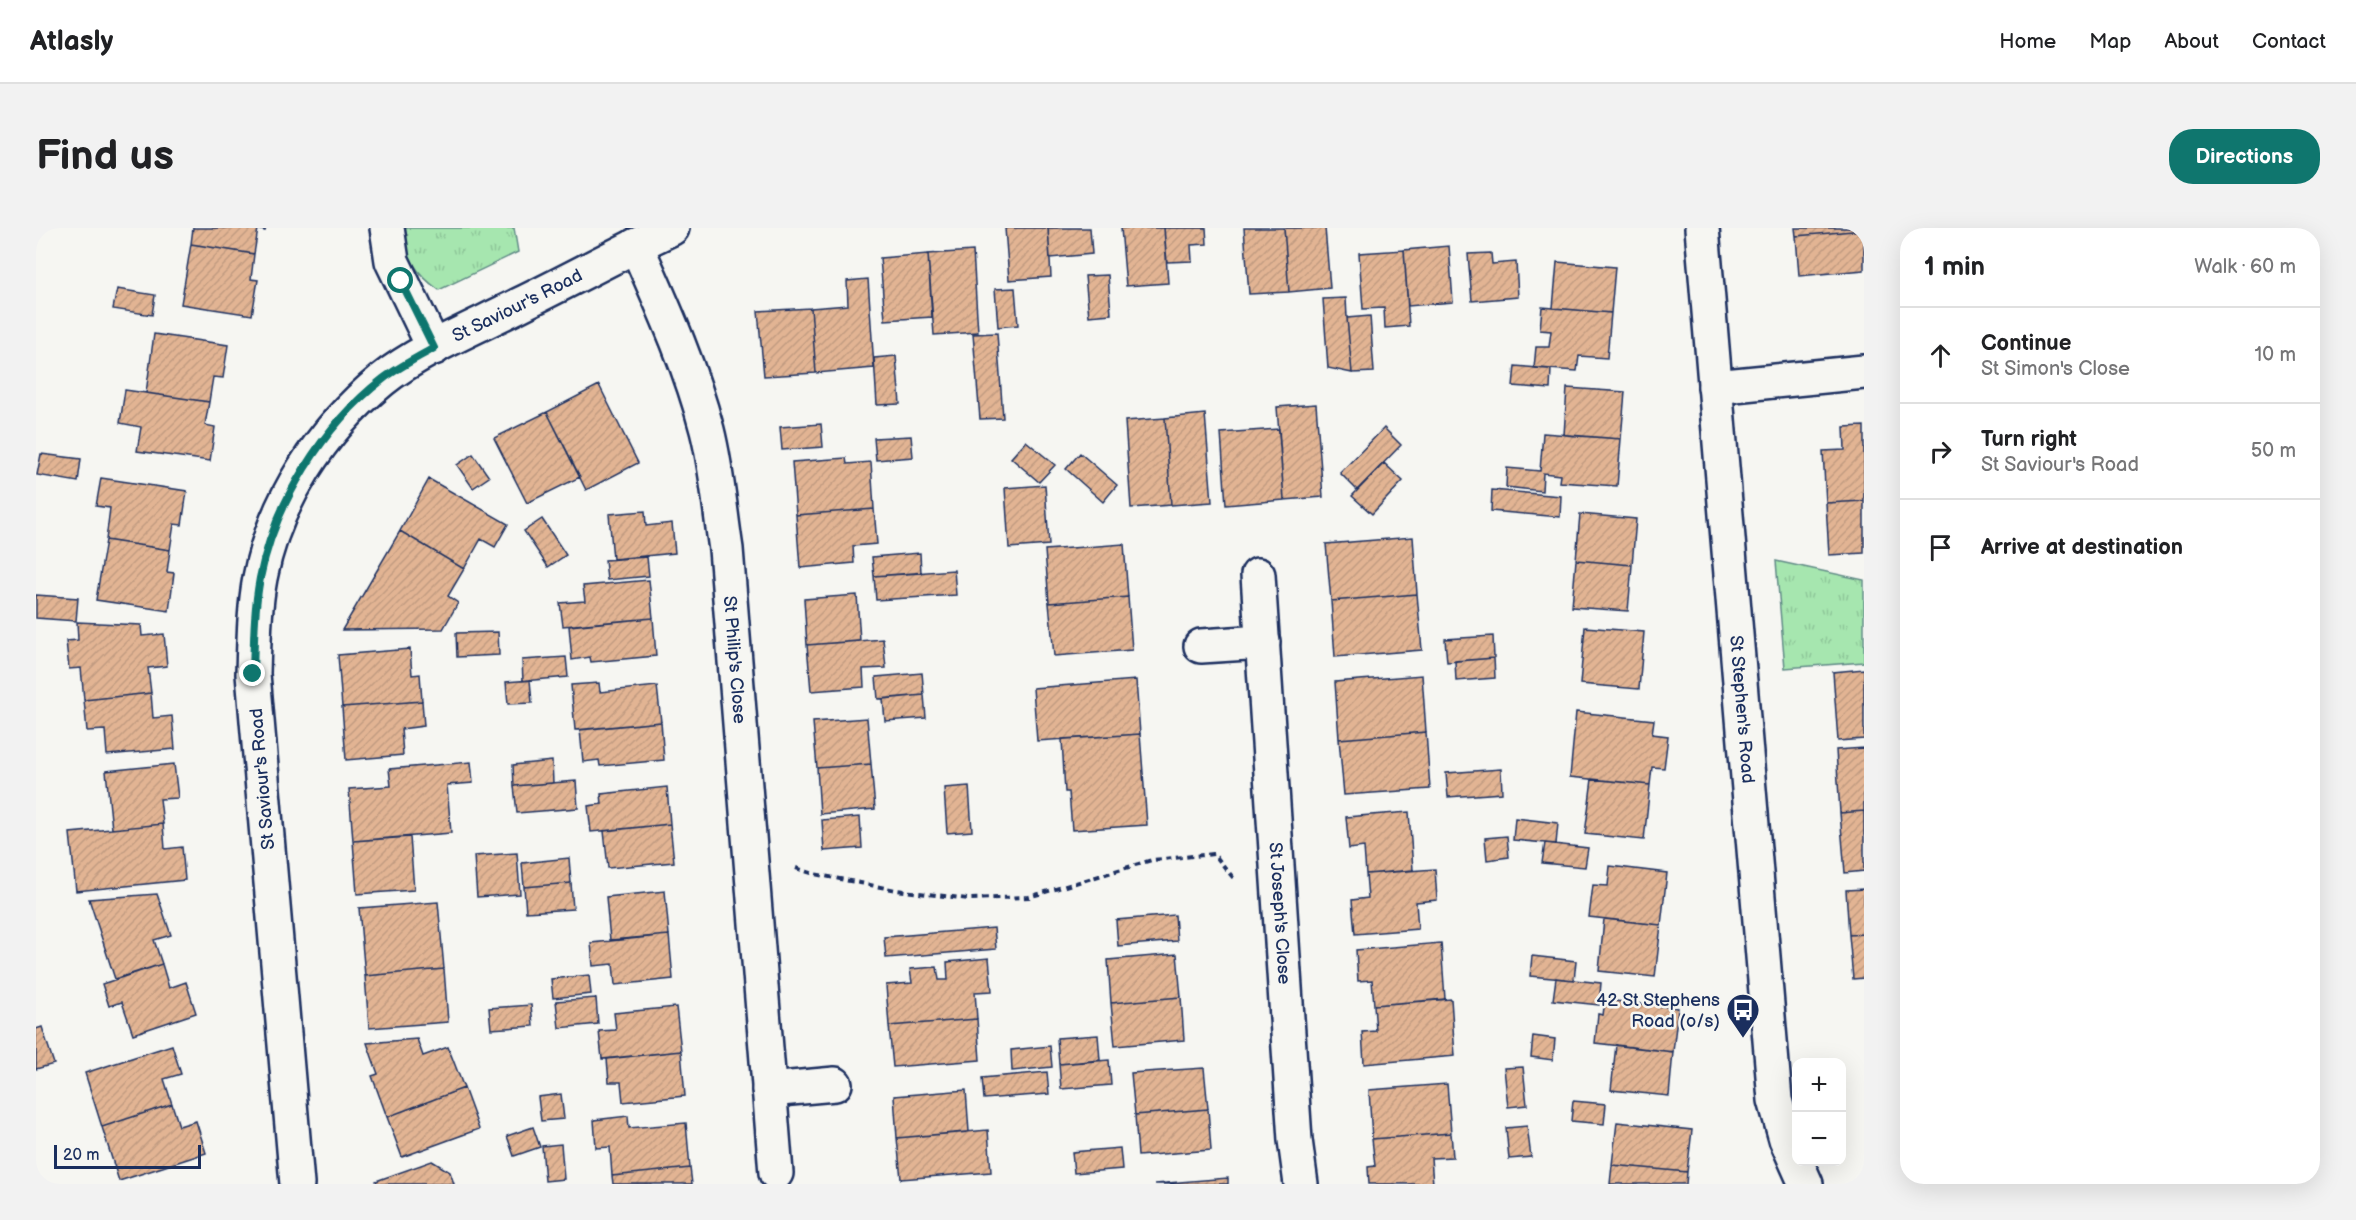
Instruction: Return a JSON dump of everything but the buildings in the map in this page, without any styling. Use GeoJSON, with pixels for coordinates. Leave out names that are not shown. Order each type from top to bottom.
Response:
{"type":"FeatureCollection","features":[{"type":"Feature","properties":{"kind":"street"},"geometry":{"type":"LineString","coordinates":[[387,228],[392,261],[434,348]]}},
{"type":"Feature","properties":{"kind":"street","name":"St Saviour's Road"},"geometry":{"type":"LineString","coordinates":[[297,1184],[253,674],[254,622],[260,578],[271,536],[290,493],[317,450],[343,416],[383,379],[434,348],[672,228]]}},
{"type":"Feature","properties":{"kind":"street","name":"St Stephen's Road"},"geometry":{"type":"LineString","coordinates":[[1702,228],[1775,1100],[1786,1139],[1806,1184]]}},
{"type":"Feature","properties":{"kind":"street","name":"St Philip's Close"},"geometry":{"type":"LineString","coordinates":[[636,245],[680,344],[708,433],[717,487],[726,549],[776,1173]]}},
{"type":"Feature","properties":{"kind":"street"},"geometry":{"type":"LineString","coordinates":[[1715,387],[1864,372]]}},
{"type":"Feature","properties":{"kind":"street","name":"St Joseph's Close"},"geometry":{"type":"LineString","coordinates":[[1258,575],[1295,1140],[1301,1184]]}},
{"type":"Feature","properties":{"kind":"street"},"geometry":{"type":"LineString","coordinates":[[1201,646],[1263,642]]}},
{"type":"Feature","properties":{"kind":"street"},"geometry":{"type":"LineString","coordinates":[[769,1090],[835,1084]]}},
{"type":"Feature","properties":{"kind":"path"},"geometry":{"type":"LineString","coordinates":[[787,865],[814,874],[896,890],[968,899],[1029,897],[1152,860],[1214,854],[1241,888]]}},
{"type":"Feature","properties":{"kind":"green space"},"geometry":{"type":"Polygon","coordinates":[[[403,228],[514,228],[518,252],[439,290],[424,278],[413,264],[406,247],[403,228]]]}},
{"type":"Feature","properties":{"kind":"green space"},"geometry":{"type":"Polygon","coordinates":[[[1776,561],[1864,580],[1864,662],[1785,668],[1776,561]]]}},
{"type":"Feature","properties":{"kind":"place","name":"42 St Stephens Road (o/s)"},"geometry":{"type":"Point","coordinates":[1743,1039]}},
{"type":"Feature","properties":{"kind":"route"},"geometry":{"type":"LineString","coordinates":[[253,674],[254,622],[260,578],[271,536],[290,493],[317,450],[343,416],[383,379],[434,348],[401,281]]}}]}
